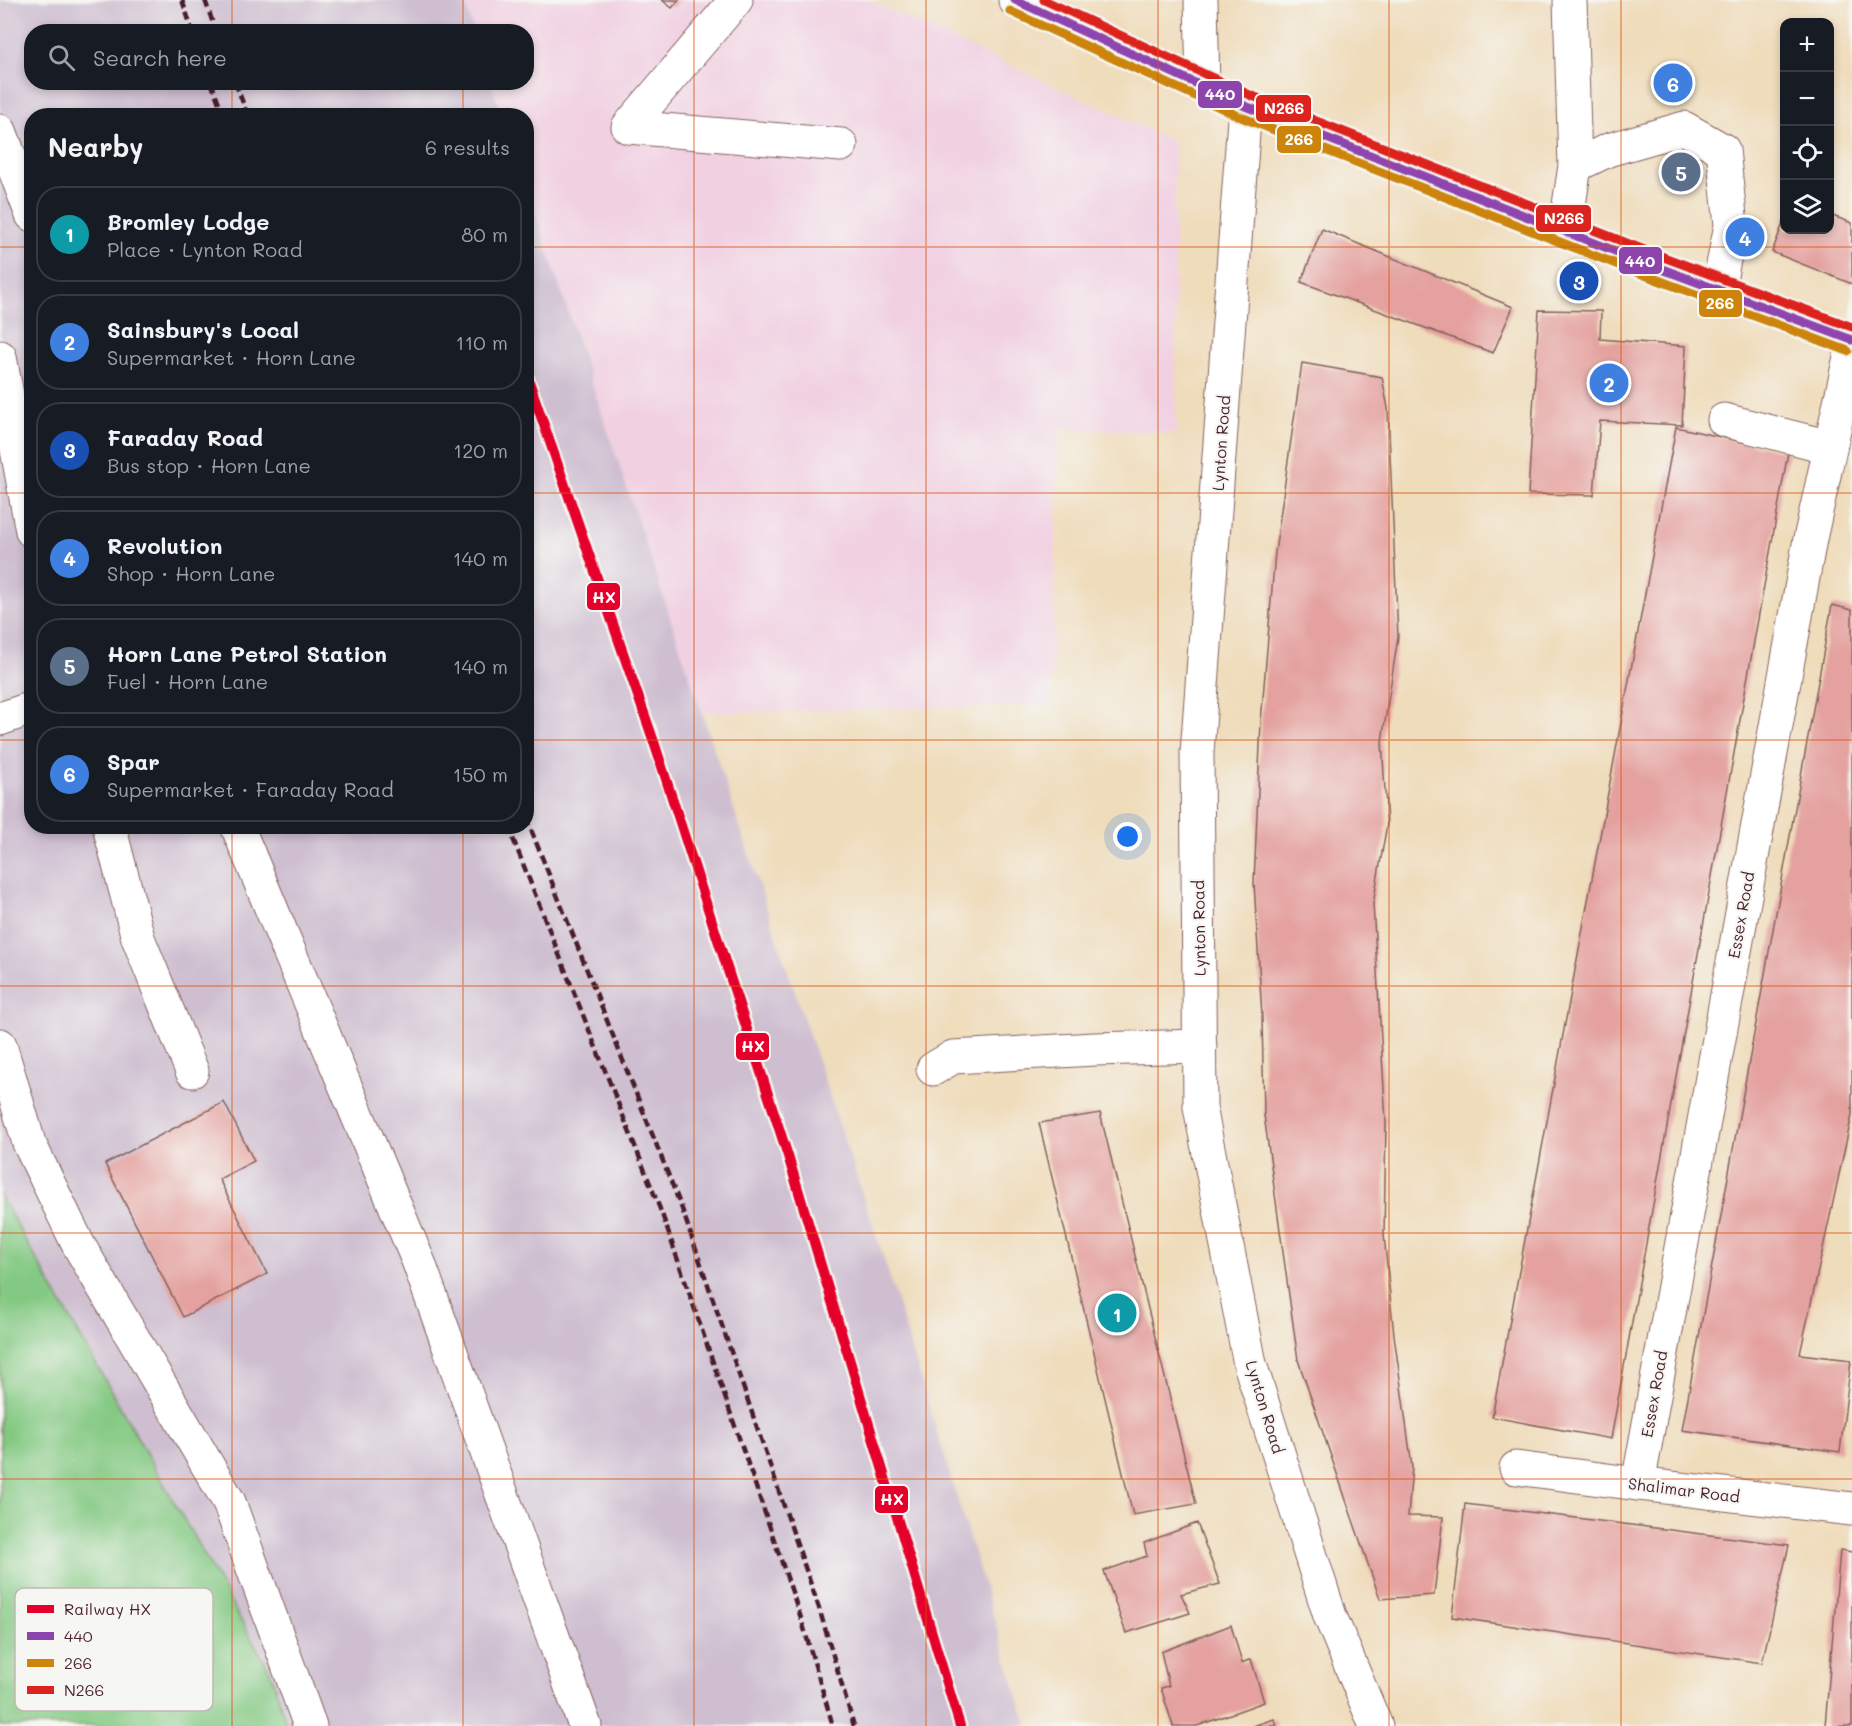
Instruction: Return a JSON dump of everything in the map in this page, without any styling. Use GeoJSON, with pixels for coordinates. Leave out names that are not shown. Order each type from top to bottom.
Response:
{"type":"FeatureCollection","features":[{"type":"Feature","properties":{"kind":"street"},"geometry":{"type":"LineString","coordinates":[[736,0],[628,127],[841,145]]}},
{"type":"Feature","properties":{"kind":"street"},"geometry":{"type":"LineString","coordinates":[[1015,0],[1245,106],[1852,340]]}},
{"type":"Feature","properties":{"kind":"street"},"geometry":{"type":"LineString","coordinates":[[1201,0],[1203,87]]}},
{"type":"Feature","properties":{"kind":"street"},"geometry":{"type":"LineString","coordinates":[[1565,231],[1575,166],[1570,0]]}},
{"type":"Feature","properties":{"kind":"street","name":"Lynton Road"},"geometry":{"type":"LineString","coordinates":[[1245,106],[1197,753],[1200,1107],[1251,1364],[1330,1616],[1376,1726]]}},
{"type":"Feature","properties":{"kind":"street"},"geometry":{"type":"LineString","coordinates":[[1575,166],[1608,150],[1684,128],[1724,150],[1731,225],[1718,290]]}},
{"type":"Feature","properties":{"kind":"street"},"geometry":{"type":"LineString","coordinates":[[0,131],[24,194]]}},
{"type":"Feature","properties":{"kind":"street","name":"Essex Road"},"geometry":{"type":"LineString","coordinates":[[1638,1484],[1810,539],[1852,348]]}},
{"type":"Feature","properties":{"kind":"street"},"geometry":{"type":"LineString","coordinates":[[0,357],[24,488]]}},
{"type":"Feature","properties":{"kind":"street"},"geometry":{"type":"LineString","coordinates":[[1724,420],[1830,447]]}},
{"type":"Feature","properties":{"kind":"street"},"geometry":{"type":"LineString","coordinates":[[0,719],[24,711]]}},
{"type":"Feature","properties":{"kind":"street"},"geometry":{"type":"LineString","coordinates":[[111,834],[138,938],[192,1071]]}},
{"type":"Feature","properties":{"kind":"street"},"geometry":{"type":"LineString","coordinates":[[240,834],[419,1263],[585,1726]]}},
{"type":"Feature","properties":{"kind":"street"},"geometry":{"type":"LineString","coordinates":[[0,1045],[29,1143],[78,1244],[229,1502],[310,1726]]}},
{"type":"Feature","properties":{"kind":"street"},"geometry":{"type":"LineString","coordinates":[[933,1069],[953,1058],[1200,1046]]}},
{"type":"Feature","properties":{"kind":"street","name":"Shalimar Road"},"geometry":{"type":"LineString","coordinates":[[1516,1468],[1852,1509]]}},
{"type":"Feature","properties":{"kind":"shaded area"},"geometry":{"type":"Polygon","coordinates":[[[0,0],[464,0],[472,24],[24,24],[24,90],[493,90],[500,108],[24,108],[24,834],[534,834],[534,210],[886,1265],[1027,1726],[287,1726],[271,1673],[0,1195],[0,0]]]}},
{"type":"Feature","properties":{"kind":"shaded area"},"geometry":{"type":"Polygon","coordinates":[[[464,0],[869,0],[1174,142],[1176,433],[1059,428],[1051,705],[700,713],[534,210],[534,108],[500,108],[493,90],[534,90],[534,24],[472,24],[464,0]]]}},
{"type":"Feature","properties":{"kind":"green space"},"geometry":{"type":"Polygon","coordinates":[[[0,1195],[271,1673],[287,1726],[0,1726],[0,1195]]]}},
{"type":"Feature","properties":{"kind":"building"},"geometry":{"type":"Polygon","coordinates":[[[662,0],[679,0],[672,8],[662,0]]]}},
{"type":"Feature","properties":{"kind":"building"},"geometry":{"type":"Polygon","coordinates":[[[1834,216],[1852,223],[1852,284],[1772,252],[1780,231],[1780,234],[1834,234],[1834,216]]]}},
{"type":"Feature","properties":{"kind":"building"},"geometry":{"type":"Polygon","coordinates":[[[1322,229],[1513,307],[1493,353],[1301,282],[1322,229]]]}},
{"type":"Feature","properties":{"kind":"building"},"geometry":{"type":"Polygon","coordinates":[[[1539,310],[1601,311],[1600,339],[1686,346],[1682,425],[1600,421],[1594,495],[1528,494],[1539,310]]]}},
{"type":"Feature","properties":{"kind":"building"},"geometry":{"type":"Polygon","coordinates":[[[1302,363],[1382,377],[1388,408],[1398,637],[1382,741],[1387,824],[1373,904],[1386,1122],[1384,1235],[1394,1335],[1412,1467],[1408,1516],[1443,1517],[1434,1595],[1380,1599],[1298,1360],[1264,1115],[1262,1017],[1254,883],[1261,722],[1275,552],[1302,363]]]}},
{"type":"Feature","properties":{"kind":"building"},"geometry":{"type":"Polygon","coordinates":[[[1676,427],[1788,452],[1611,1439],[1492,1417],[1676,427]]]}},
{"type":"Feature","properties":{"kind":"building"},"geometry":{"type":"Polygon","coordinates":[[[1832,605],[1852,610],[1852,1115],[1800,1354],[1851,1360],[1840,1452],[1682,1430],[1832,605]]]}},
{"type":"Feature","properties":{"kind":"building"},"geometry":{"type":"Polygon","coordinates":[[[224,1102],[254,1161],[219,1179],[267,1274],[183,1317],[105,1164],[224,1102]]]}},
{"type":"Feature","properties":{"kind":"building"},"geometry":{"type":"Polygon","coordinates":[[[1100,1113],[1196,1504],[1133,1515],[1039,1123],[1100,1113]]]}},
{"type":"Feature","properties":{"kind":"building"},"geometry":{"type":"Polygon","coordinates":[[[1465,1504],[1789,1545],[1762,1663],[1452,1617],[1465,1504]]]}},
{"type":"Feature","properties":{"kind":"building"},"geometry":{"type":"Polygon","coordinates":[[[1197,1523],[1220,1584],[1181,1594],[1190,1613],[1126,1633],[1104,1571],[1147,1556],[1144,1543],[1197,1523]]]}},
{"type":"Feature","properties":{"kind":"building"},"geometry":{"type":"Polygon","coordinates":[[[1840,1550],[1852,1552],[1852,1726],[1825,1726],[1840,1550]]]}},
{"type":"Feature","properties":{"kind":"building"},"geometry":{"type":"Polygon","coordinates":[[[1231,1625],[1242,1663],[1251,1659],[1264,1702],[1197,1726],[1173,1726],[1161,1688],[1169,1686],[1161,1652],[1231,1625]]]}},
{"type":"Feature","properties":{"kind":"building"},"geometry":{"type":"Polygon","coordinates":[[[1274,1719],[1277,1726],[1253,1726],[1274,1719]]]}},
{"type":"Feature","properties":{"kind":"railway"},"geometry":{"type":"LineString","coordinates":[[182,0],[190,24]]}},
{"type":"Feature","properties":{"kind":"railway"},"geometry":{"type":"LineString","coordinates":[[205,0],[213,24]]}},
{"type":"Feature","properties":{"kind":"railway"},"geometry":{"type":"LineString","coordinates":[[214,90],[221,108]]}},
{"type":"Feature","properties":{"kind":"railway"},"geometry":{"type":"LineString","coordinates":[[238,90],[245,108]]}},
{"type":"Feature","properties":{"kind":"railway"},"geometry":{"type":"LineString","coordinates":[[511,834],[662,1214],[801,1618],[833,1726]]}},
{"type":"Feature","properties":{"kind":"railway"},"geometry":{"type":"LineString","coordinates":[[533,834],[682,1209],[819,1608],[854,1726]]}},
{"type":"Feature","properties":{"kind":"rail line","name":"HX"},"geometry":{"type":"LineString","coordinates":[[534,396],[654,742],[788,1156],[960,1726]]}},
{"type":"Feature","properties":{"kind":"transit line","name":"440"},"geometry":{"type":"LineString","coordinates":[[1015,0],[1245,106],[1638,260],[1852,340]]}},
{"type":"Feature","properties":{"kind":"transit line","name":"N266"},"geometry":{"type":"LineString","coordinates":[[1044,0],[1250,95],[1642,249],[1852,327]]}},
{"type":"Feature","properties":{"kind":"transit line","name":"266"},"geometry":{"type":"LineString","coordinates":[[1010,11],[1241,117],[1634,271],[1848,351]]}},
{"type":"Feature","properties":{"kind":"place","name":"Spar"},"geometry":{"type":"Point","coordinates":[1673,83]}},
{"type":"Feature","properties":{"kind":"place","name":"Horn Lane Petrol Station"},"geometry":{"type":"Point","coordinates":[1681,172]}},
{"type":"Feature","properties":{"kind":"place","name":"Revolution"},"geometry":{"type":"Point","coordinates":[1745,237]}},
{"type":"Feature","properties":{"kind":"place","name":"Faraday Road"},"geometry":{"type":"Point","coordinates":[1579,281]}},
{"type":"Feature","properties":{"kind":"place","name":"Sainsbury's Local"},"geometry":{"type":"Point","coordinates":[1609,383]}},
{"type":"Feature","properties":{"kind":"place","name":"Bromley Lodge"},"geometry":{"type":"Point","coordinates":[1117,1313]}}]}
